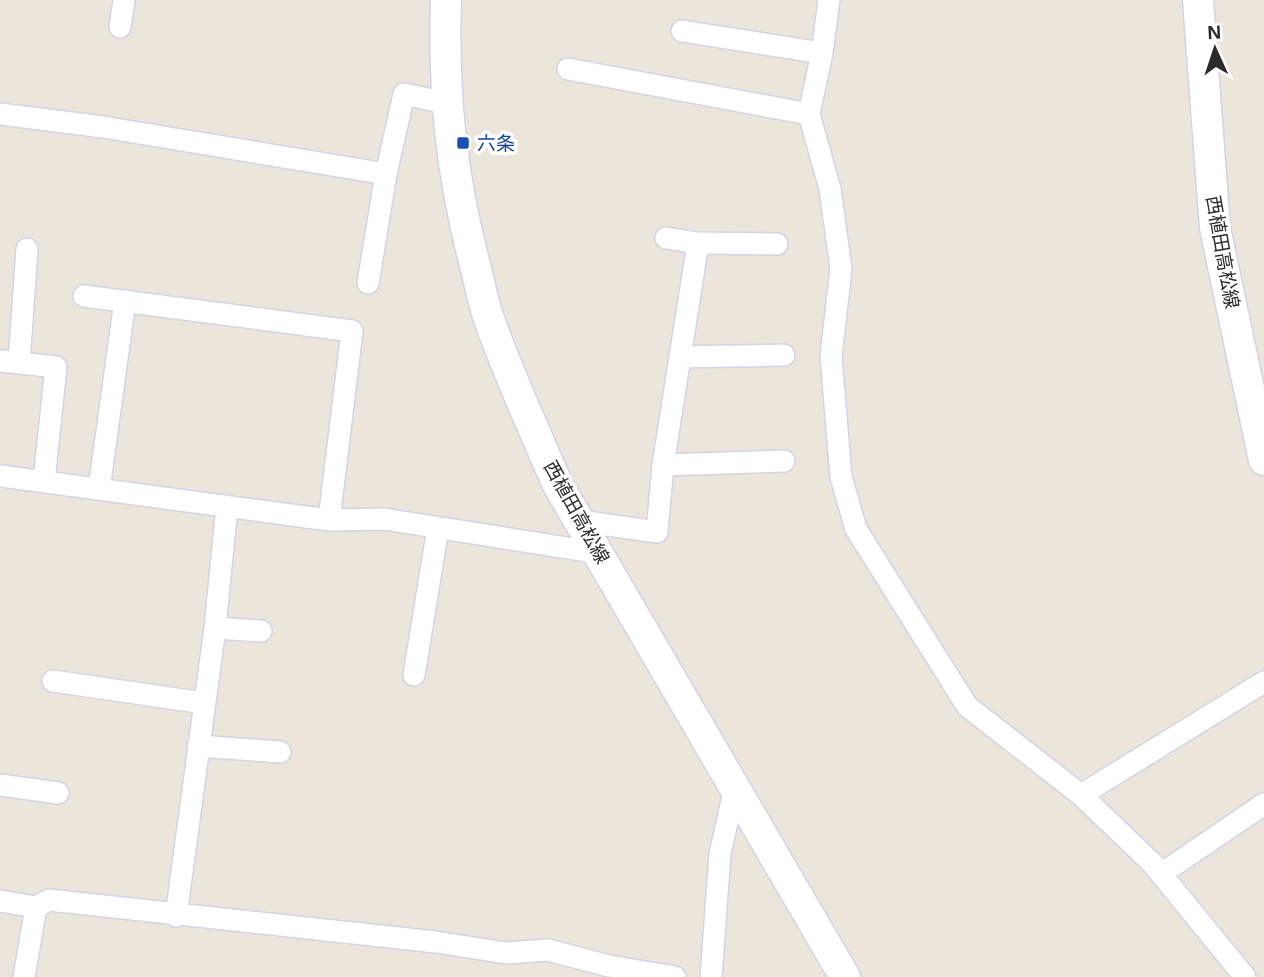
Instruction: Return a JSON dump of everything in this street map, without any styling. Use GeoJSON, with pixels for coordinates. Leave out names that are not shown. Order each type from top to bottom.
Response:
{"type":"FeatureCollection","features":[{"type":"Feature","properties":{"kind":"main road","name":"西植田高松線"},"geometry":{"type":"LineString","coordinates":[[446,0],[448,127],[467,236],[489,319],[523,407],[558,485],[845,977]]}},
{"type":"Feature","properties":{"kind":"main road","name":"西植田高松線"},"geometry":{"type":"LineString","coordinates":[[1198,0],[1215,228],[1264,460]]}},
{"type":"Feature","properties":{"kind":"street"},"geometry":{"type":"LineString","coordinates":[[120,27],[124,0]]}},
{"type":"Feature","properties":{"kind":"street"},"geometry":{"type":"LineString","coordinates":[[829,0],[822,54],[809,114],[830,189],[841,269],[831,356],[841,477],[856,529],[967,706],[1081,795],[1161,874],[1245,977]]}},
{"type":"Feature","properties":{"kind":"street"},"geometry":{"type":"LineString","coordinates":[[682,31],[822,54]]}},
{"type":"Feature","properties":{"kind":"street"},"geometry":{"type":"LineString","coordinates":[[569,69],[809,114]]}},
{"type":"Feature","properties":{"kind":"street"},"geometry":{"type":"LineString","coordinates":[[368,282],[386,174],[404,94],[446,103]]}},
{"type":"Feature","properties":{"kind":"street"},"geometry":{"type":"LineString","coordinates":[[0,114],[103,127],[386,174]]}},
{"type":"Feature","properties":{"kind":"street"},"geometry":{"type":"LineString","coordinates":[[666,237],[698,243],[777,244]]}},
{"type":"Feature","properties":{"kind":"street"},"geometry":{"type":"LineString","coordinates":[[580,521],[657,532],[663,466],[698,243]]}},
{"type":"Feature","properties":{"kind":"street"},"geometry":{"type":"LineString","coordinates":[[27,249],[11,362],[56,366],[44,481]]}},
{"type":"Feature","properties":{"kind":"street"},"geometry":{"type":"LineString","coordinates":[[84,296],[352,331],[329,520]]}},
{"type":"Feature","properties":{"kind":"street"},"geometry":{"type":"LineString","coordinates":[[99,489],[125,301]]}},
{"type":"Feature","properties":{"kind":"street"},"geometry":{"type":"LineString","coordinates":[[680,357],[784,355]]}},
{"type":"Feature","properties":{"kind":"street"},"geometry":{"type":"LineString","coordinates":[[663,466],[784,461]]}},
{"type":"Feature","properties":{"kind":"street"},"geometry":{"type":"LineString","coordinates":[[0,476],[329,520],[384,519],[599,553]]}},
{"type":"Feature","properties":{"kind":"street"},"geometry":{"type":"LineString","coordinates":[[176,916],[215,628],[227,506]]}},
{"type":"Feature","properties":{"kind":"street"},"geometry":{"type":"LineString","coordinates":[[414,675],[438,528]]}},
{"type":"Feature","properties":{"kind":"street"},"geometry":{"type":"LineString","coordinates":[[215,628],[261,631]]}},
{"type":"Feature","properties":{"kind":"street"},"geometry":{"type":"LineString","coordinates":[[53,681],[204,703]]}},
{"type":"Feature","properties":{"kind":"street"},"geometry":{"type":"LineString","coordinates":[[1081,795],[1264,682]]}},
{"type":"Feature","properties":{"kind":"street"},"geometry":{"type":"LineString","coordinates":[[198,746],[280,752]]}},
{"type":"Feature","properties":{"kind":"street"},"geometry":{"type":"LineString","coordinates":[[0,785],[58,793]]}},
{"type":"Feature","properties":{"kind":"street"},"geometry":{"type":"LineString","coordinates":[[711,977],[720,854],[736,788]]}},
{"type":"Feature","properties":{"kind":"street"},"geometry":{"type":"LineString","coordinates":[[1161,874],[1264,804]]}},
{"type":"Feature","properties":{"kind":"street"},"geometry":{"type":"LineString","coordinates":[[0,901],[36,907],[49,900],[176,916],[436,942],[506,953],[548,950],[610,966],[675,977]]}},
{"type":"Feature","properties":{"kind":"street"},"geometry":{"type":"LineString","coordinates":[[24,977],[36,907]]}},
{"type":"Feature","properties":{"kind":"place","name":"六条"},"geometry":{"type":"Point","coordinates":[463,143]}}]}
